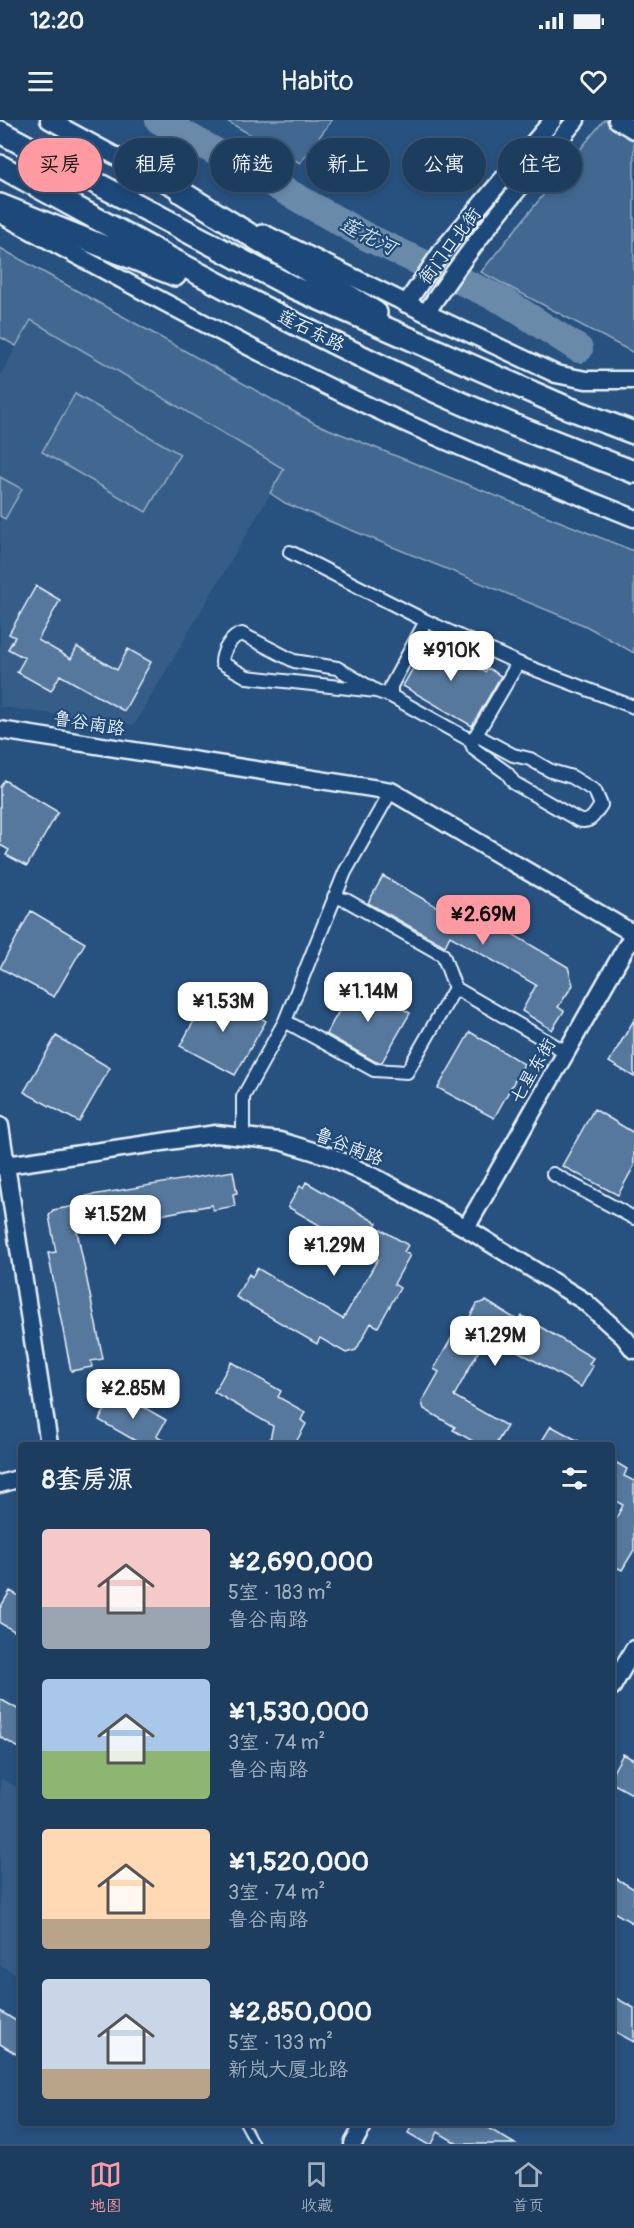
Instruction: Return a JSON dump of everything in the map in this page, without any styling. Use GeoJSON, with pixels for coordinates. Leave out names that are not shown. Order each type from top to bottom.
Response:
{"type":"FeatureCollection","features":[{"type":"Feature","properties":{"kind":"highway","name":"莲石东路"},"geometry":{"type":"LineString","coordinates":[[0,132],[292,287],[445,356],[634,433]]}},
{"type":"Feature","properties":{"kind":"highway","name":"莲石东路"},"geometry":{"type":"LineString","coordinates":[[0,166],[279,316],[429,389],[554,442],[634,472]]}},
{"type":"Feature","properties":{"kind":"highway"},"geometry":{"type":"LineString","coordinates":[[181,192],[445,356]]}},
{"type":"Feature","properties":{"kind":"highway"},"geometry":{"type":"LineString","coordinates":[[0,205],[279,316]]}},
{"type":"Feature","properties":{"kind":"street"},"geometry":{"type":"LineString","coordinates":[[49,120],[114,155]]}},
{"type":"Feature","properties":{"kind":"street","name":"衙门口北街"},"geometry":{"type":"LineString","coordinates":[[410,297],[444,248],[553,120]]}},
{"type":"Feature","properties":{"kind":"street","name":"衙门口北街"},"geometry":{"type":"LineString","coordinates":[[430,307],[466,255],[576,120]]}},
{"type":"Feature","properties":{"kind":"street"},"geometry":{"type":"LineString","coordinates":[[617,120],[634,130]]}},
{"type":"Feature","properties":{"kind":"street"},"geometry":{"type":"LineString","coordinates":[[181,192],[410,297],[556,374],[586,381],[634,380]]}},
{"type":"Feature","properties":{"kind":"street"},"geometry":{"type":"LineString","coordinates":[[0,214],[174,309],[327,386],[482,456],[634,518]]}},
{"type":"Feature","properties":{"kind":"street"},"geometry":{"type":"LineString","coordinates":[[290,552],[426,621],[518,663],[634,707]]}},
{"type":"Feature","properties":{"kind":"street"},"geometry":{"type":"LineString","coordinates":[[391,696],[391,686],[426,621]]}},
{"type":"Feature","properties":{"kind":"street"},"geometry":{"type":"LineString","coordinates":[[376,691],[247,677],[222,663],[222,657],[232,638],[242,634],[294,661],[337,668],[376,691],[391,696],[473,737],[513,755],[530,759],[551,771],[572,777],[595,790],[601,805],[591,820],[585,822],[578,820],[514,783],[507,773],[474,749],[473,737],[518,663]]}},
{"type":"Feature","properties":{"kind":"street","name":"鲁谷南路"},"geometry":{"type":"LineString","coordinates":[[0,730],[391,790],[634,933]]}},
{"type":"Feature","properties":{"kind":"street"},"geometry":{"type":"LineString","coordinates":[[243,1137],[243,1097],[285,1021],[345,872],[391,790]]}},
{"type":"Feature","properties":{"kind":"street"},"geometry":{"type":"LineString","coordinates":[[334,897],[346,900],[443,955],[455,988],[566,1052]]}},
{"type":"Feature","properties":{"kind":"street","name":"七星东街"},"geometry":{"type":"LineString","coordinates":[[466,1228],[634,933]]}},
{"type":"Feature","properties":{"kind":"street"},"geometry":{"type":"LineString","coordinates":[[285,1021],[374,1070],[407,1072],[455,988]]}},
{"type":"Feature","properties":{"kind":"street"},"geometry":{"type":"LineString","coordinates":[[0,1126],[3,1165],[49,1442]]}},
{"type":"Feature","properties":{"kind":"street","name":"鲁谷南路"},"geometry":{"type":"LineString","coordinates":[[3,1165],[216,1134],[280,1142],[333,1157],[380,1180],[466,1228],[584,1301],[624,1337],[634,1350]]}},
{"type":"Feature","properties":{"kind":"street"},"geometry":{"type":"LineString","coordinates":[[553,1174],[634,1218]]}},
{"type":"Feature","properties":{"kind":"street"},"geometry":{"type":"LineString","coordinates":[[0,1484],[18,1479]]}},
{"type":"Feature","properties":{"kind":"street"},"geometry":{"type":"LineString","coordinates":[[615,1682],[634,1649]]}},
{"type":"Feature","properties":{"kind":"street"},"geometry":{"type":"LineString","coordinates":[[353,2144],[363,2126]]}},
{"type":"Feature","properties":{"kind":"lane"},"geometry":{"type":"LineString","coordinates":[[245,2126],[255,2144]]}},
{"type":"Feature","properties":{"kind":"shaded area"},"geometry":{"type":"Polygon","coordinates":[[[225,120],[332,120],[319,138],[306,138],[306,155],[300,163],[294,160],[294,138],[256,138],[225,120]]]}},
{"type":"Feature","properties":{"kind":"shaded area"},"geometry":{"type":"Polygon","coordinates":[[[604,120],[634,120],[634,353],[481,272],[546,192],[582,192],[582,147],[604,120]]]}},
{"type":"Feature","properties":{"kind":"shaded area"},"geometry":{"type":"Polygon","coordinates":[[[0,248],[316,424],[634,551],[634,653],[586,626],[285,503],[270,493],[284,469],[31,320],[16,346],[0,337],[0,248]]]}},
{"type":"Feature","properties":{"kind":"shaded area"},"geometry":{"type":"Polygon","coordinates":[[[31,320],[285,469],[134,725],[0,707],[0,376],[31,320]]]}},
{"type":"Feature","properties":{"kind":"shaded area"},"geometry":{"type":"Polygon","coordinates":[[[75,394],[180,454],[146,512],[42,452],[75,394]]]}},
{"type":"Feature","properties":{"kind":"shaded area"},"geometry":{"type":"Polygon","coordinates":[[[0,477],[22,489],[5,519],[0,516],[0,477]]]}},
{"type":"Feature","properties":{"kind":"shaded area"},"geometry":{"type":"Polygon","coordinates":[[[2,1779],[18,1788],[18,1975],[0,1965],[0,1782],[2,1779]]]}},
{"type":"Feature","properties":{"kind":"building"},"geometry":{"type":"Polygon","coordinates":[[[36,586],[60,600],[38,640],[71,659],[77,647],[117,670],[128,649],[151,662],[124,711],[60,675],[51,691],[17,672],[25,658],[8,649],[15,637],[9,634],[36,586]]]}},
{"type":"Feature","properties":{"kind":"building"},"geometry":{"type":"Polygon","coordinates":[[[431,636],[445,644],[443,648],[485,672],[488,668],[501,676],[472,726],[403,686],[431,636]]]}},
{"type":"Feature","properties":{"kind":"building"},"geometry":{"type":"Polygon","coordinates":[[[4,780],[58,812],[27,866],[6,855],[9,850],[0,845],[0,787],[4,780]]]}},
{"type":"Feature","properties":{"kind":"building"},"geometry":{"type":"Polygon","coordinates":[[[383,876],[460,920],[467,907],[568,967],[573,985],[558,1007],[564,1011],[552,1030],[522,1011],[536,985],[450,936],[445,946],[368,903],[383,876]]]}},
{"type":"Feature","properties":{"kind":"building"},"geometry":{"type":"Polygon","coordinates":[[[31,911],[85,943],[54,997],[0,968],[31,911]]]}},
{"type":"Feature","properties":{"kind":"building"},"geometry":{"type":"Polygon","coordinates":[[[356,981],[410,1013],[382,1062],[376,1062],[326,1034],[356,981]]]}},
{"type":"Feature","properties":{"kind":"building"},"geometry":{"type":"Polygon","coordinates":[[[212,989],[266,1021],[235,1075],[180,1046],[212,989]]]}},
{"type":"Feature","properties":{"kind":"building"},"geometry":{"type":"Polygon","coordinates":[[[634,1020],[634,1077],[609,1062],[634,1020]]]}},
{"type":"Feature","properties":{"kind":"building"},"geometry":{"type":"Polygon","coordinates":[[[470,1032],[524,1064],[494,1118],[438,1088],[470,1032]]]}},
{"type":"Feature","properties":{"kind":"building"},"geometry":{"type":"Polygon","coordinates":[[[56,1036],[110,1068],[79,1122],[24,1092],[56,1036]]]}},
{"type":"Feature","properties":{"kind":"building"},"geometry":{"type":"Polygon","coordinates":[[[594,1109],[634,1133],[634,1166],[618,1195],[562,1166],[594,1109]]]}},
{"type":"Feature","properties":{"kind":"building"},"geometry":{"type":"Polygon","coordinates":[[[233,1171],[237,1193],[233,1194],[235,1206],[213,1210],[212,1205],[77,1231],[103,1359],[91,1361],[92,1367],[71,1371],[48,1253],[56,1252],[49,1216],[53,1210],[87,1204],[86,1196],[233,1171]]]}},
{"type":"Feature","properties":{"kind":"building"},"geometry":{"type":"Polygon","coordinates":[[[306,1182],[377,1223],[375,1226],[408,1245],[404,1252],[410,1255],[394,1284],[400,1288],[378,1327],[371,1323],[356,1350],[346,1353],[320,1338],[317,1344],[236,1297],[249,1274],[252,1277],[257,1268],[343,1319],[378,1259],[288,1207],[300,1186],[303,1188],[306,1182]]]}},
{"type":"Feature","properties":{"kind":"building"},"geometry":{"type":"Polygon","coordinates":[[[486,1301],[519,1321],[522,1316],[593,1358],[589,1364],[593,1366],[581,1387],[498,1340],[482,1345],[454,1396],[507,1426],[497,1442],[474,1442],[453,1430],[455,1427],[424,1409],[422,1402],[439,1372],[434,1369],[456,1330],[461,1333],[477,1304],[486,1301]]]}},
{"type":"Feature","properties":{"kind":"building"},"geometry":{"type":"Polygon","coordinates":[[[231,1362],[281,1391],[278,1397],[305,1412],[301,1420],[306,1424],[296,1442],[269,1442],[273,1426],[214,1392],[231,1362]]]}},
{"type":"Feature","properties":{"kind":"building"},"geometry":{"type":"Polygon","coordinates":[[[116,1391],[166,1420],[157,1436],[168,1442],[138,1442],[99,1420],[116,1391]]]}},
{"type":"Feature","properties":{"kind":"building"},"geometry":{"type":"Polygon","coordinates":[[[551,1426],[580,1442],[541,1442],[551,1426]]]}},
{"type":"Feature","properties":{"kind":"building"},"geometry":{"type":"Polygon","coordinates":[[[615,1462],[627,1469],[624,1476],[634,1481],[634,1550],[622,1570],[615,1566],[615,1520],[623,1505],[615,1501],[615,1462]]]}},
{"type":"Feature","properties":{"kind":"building"},"geometry":{"type":"Polygon","coordinates":[[[10,1591],[18,1595],[18,1633],[0,1623],[0,1608],[10,1591]]]}},
{"type":"Feature","properties":{"kind":"building"},"geometry":{"type":"Polygon","coordinates":[[[0,1699],[18,1709],[18,1747],[0,1737],[0,1699]]]}},
{"type":"Feature","properties":{"kind":"building"},"geometry":{"type":"Polygon","coordinates":[[[623,1754],[634,1760],[634,1795],[615,1785],[615,1769],[623,1754]]]}},
{"type":"Feature","properties":{"kind":"building"},"geometry":{"type":"Polygon","coordinates":[[[615,1878],[634,1889],[634,1924],[615,1913],[615,1878]]]}},
{"type":"Feature","properties":{"kind":"building"},"geometry":{"type":"Polygon","coordinates":[[[615,1998],[634,2008],[634,2042],[615,2032],[615,1998]]]}},
{"type":"Feature","properties":{"kind":"building"},"geometry":{"type":"Polygon","coordinates":[[[0,2011],[18,2022],[18,2055],[0,2044],[0,2011]]]}},
{"type":"Feature","properties":{"kind":"building"},"geometry":{"type":"Polygon","coordinates":[[[412,2126],[485,2126],[515,2144],[458,2144],[438,2132],[432,2144],[427,2144],[408,2133],[412,2126]]]}},
{"type":"Feature","properties":{"kind":"waterway","name":"莲花河"},"geometry":{"type":"LineString","coordinates":[[159,120],[367,237],[504,301],[579,349]]}}]}
